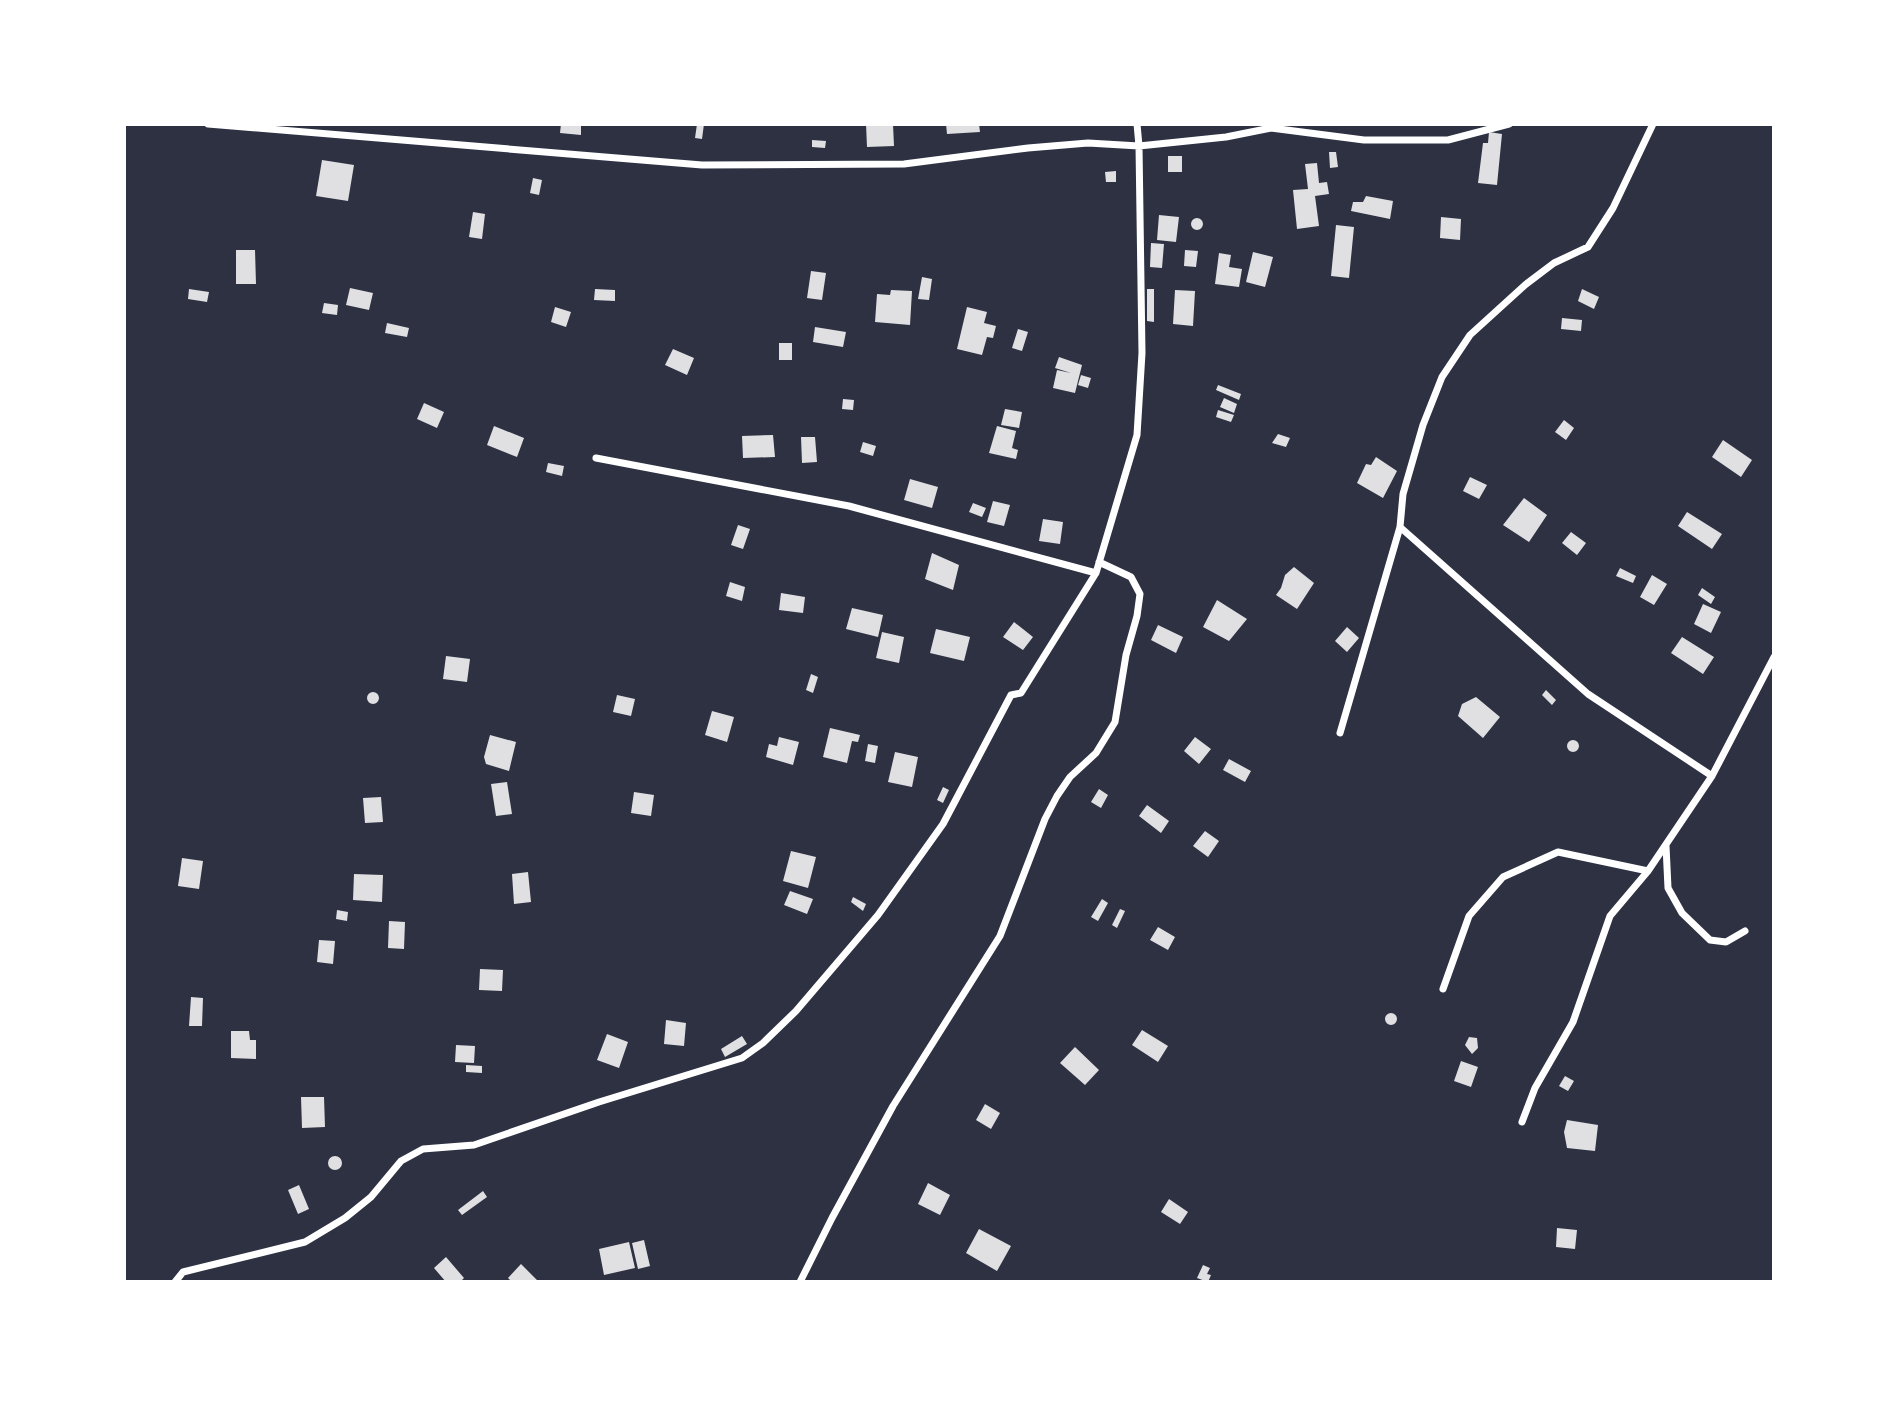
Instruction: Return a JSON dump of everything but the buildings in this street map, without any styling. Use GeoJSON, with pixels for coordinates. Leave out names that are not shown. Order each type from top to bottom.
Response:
{"type":"FeatureCollection","features":[{"type":"Feature","properties":{"kind":"street"},"geometry":{"type":"LineString","coordinates":[[208,124],[702,165],[904,164],[1088,143],[1139,146],[1226,137],[1271,128],[1364,140],[1447,140],[1509,124]]}},
{"type":"Feature","properties":{"kind":"street"},"geometry":{"type":"LineString","coordinates":[[175,1282],[183,1272],[305,1242],[345,1218],[371,1197],[401,1161],[423,1149],[474,1145],[599,1102],[742,1058],[763,1043],[796,1011],[878,915],[936,834],[1012,695],[1021,692],[1096,573],[1137,435],[1142,354],[1137,124]]}},
{"type":"Feature","properties":{"kind":"street"},"geometry":{"type":"LineString","coordinates":[[1340,733],[1400,527],[1403,495],[1423,425],[1442,377],[1470,335],[1525,285],[1554,263],[1588,247],[1613,208],[1653,124]]}},
{"type":"Feature","properties":{"kind":"street"},"geometry":{"type":"LineString","coordinates":[[596,458],[849,506],[1096,573]]}},
{"type":"Feature","properties":{"kind":"street"},"geometry":{"type":"LineString","coordinates":[[1400,527],[1588,694],[1712,776]]}},
{"type":"Feature","properties":{"kind":"street"},"geometry":{"type":"LineString","coordinates":[[800,1282],[893,1106],[1000,936],[1045,819],[1057,796],[1070,777],[1096,753],[1115,722],[1140,594],[1131,577],[1099,562]]}},
{"type":"Feature","properties":{"kind":"street"},"geometry":{"type":"LineString","coordinates":[[1521,1122],[1535,1088],[1573,1022],[1609,916],[1648,871],[1712,776],[1774,657]]}},
{"type":"Feature","properties":{"kind":"street"},"geometry":{"type":"LineString","coordinates":[[1666,845],[1668,888],[1682,913],[1710,940],[1726,942],[1745,932]]}},
{"type":"Feature","properties":{"kind":"street"},"geometry":{"type":"LineString","coordinates":[[1443,989],[1469,916],[1503,877],[1558,852],[1648,871]]}}]}
